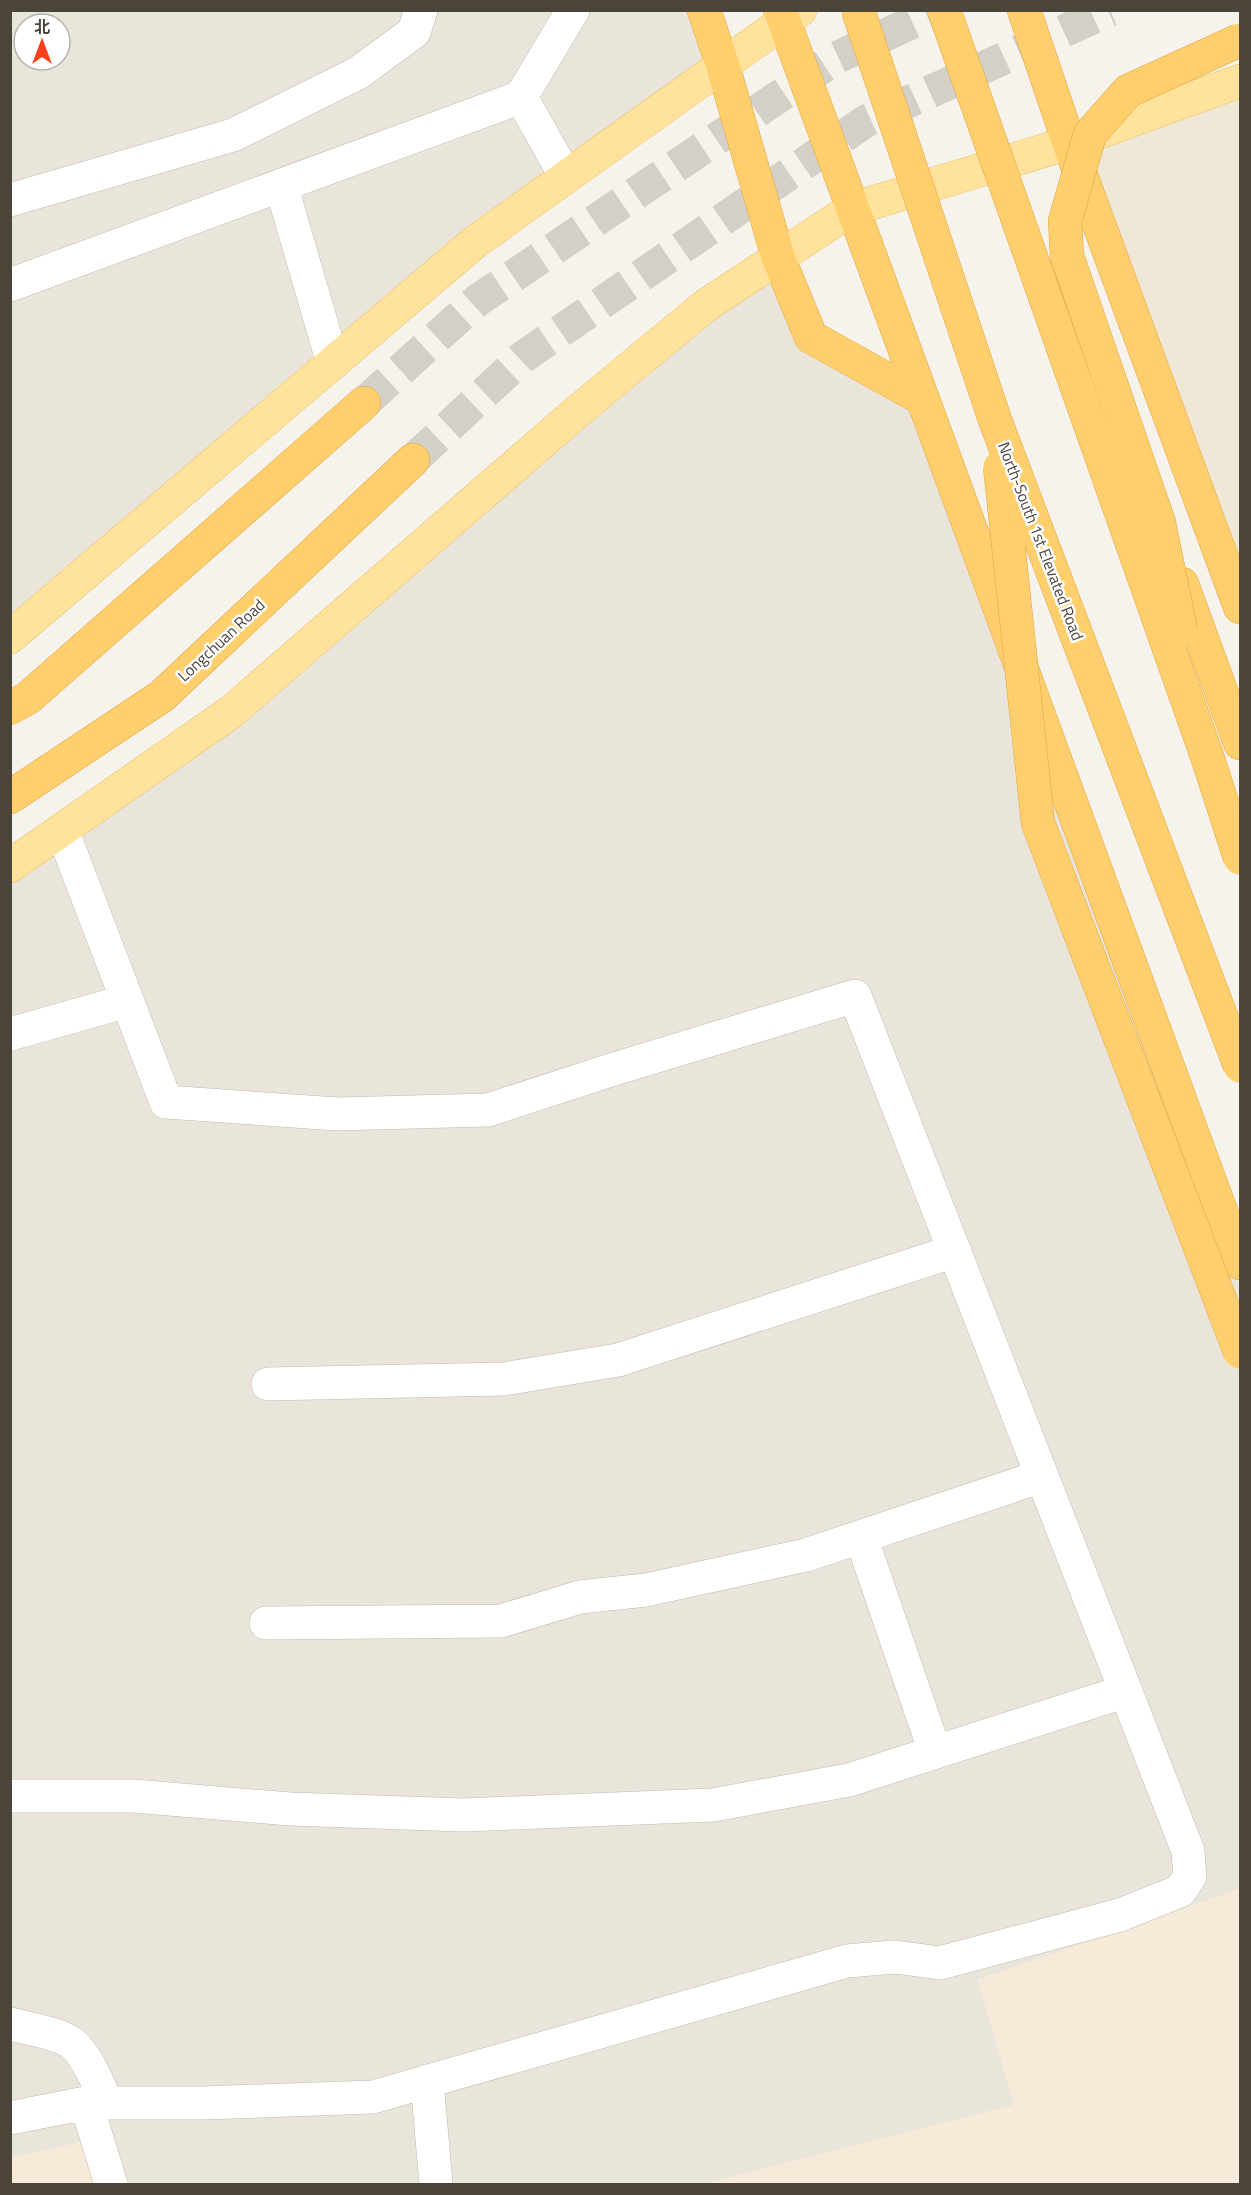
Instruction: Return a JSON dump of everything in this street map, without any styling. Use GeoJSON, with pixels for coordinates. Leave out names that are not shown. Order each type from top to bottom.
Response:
{"type":"FeatureCollection","features":[{"type":"Feature","properties":{"kind":"highway"},"geometry":{"type":"LineString","coordinates":[[704,10],[723,66],[778,257],[811,338],[921,398]]}},
{"type":"Feature","properties":{"kind":"highway","name":"North-South 1st Elevated Road"},"geometry":{"type":"LineString","coordinates":[[858,10],[995,420],[1240,1066]]}},
{"type":"Feature","properties":{"kind":"highway"},"geometry":{"type":"LineString","coordinates":[[944,10],[1208,759],[1240,858]]}},
{"type":"Feature","properties":{"kind":"highway"},"geometry":{"type":"LineString","coordinates":[[1024,10],[1069,144],[1240,607]]}},
{"type":"Feature","properties":{"kind":"highway"},"geometry":{"type":"LineString","coordinates":[[788,14],[852,209],[1240,1263]]}},
{"type":"Feature","properties":{"kind":"highway"},"geometry":{"type":"LineString","coordinates":[[1240,40],[1128,91],[1090,134],[1065,221],[1067,256],[1159,523],[1240,743]]}},
{"type":"Feature","properties":{"kind":"highway"},"geometry":{"type":"LineString","coordinates":[[10,708],[28,698],[364,403]]}},
{"type":"Feature","properties":{"kind":"highway"},"geometry":{"type":"LineString","coordinates":[[995,420],[1038,823],[1240,1352]]}},
{"type":"Feature","properties":{"kind":"highway","name":"Longchuan Road"},"geometry":{"type":"LineString","coordinates":[[10,797],[162,696],[413,460]]}},
{"type":"Feature","properties":{"kind":"highway"},"geometry":{"type":"LineString","coordinates":[[1159,523],[1208,759]]}},
{"type":"Feature","properties":{"kind":"main road"},"geometry":{"type":"LineString","coordinates":[[10,638],[475,242],[723,66],[788,14]]}},
{"type":"Feature","properties":{"kind":"main road"},"geometry":{"type":"LineString","coordinates":[[10,866],[231,712],[596,396],[705,306],[852,209],[1069,144],[1240,81]]}},
{"type":"Feature","properties":{"kind":"street"},"geometry":{"type":"LineString","coordinates":[[10,200],[232,135],[358,73],[414,32],[421,10]]}},
{"type":"Feature","properties":{"kind":"street"},"geometry":{"type":"LineString","coordinates":[[10,285],[521,97],[573,10]]}},
{"type":"Feature","properties":{"kind":"street"},"geometry":{"type":"LineString","coordinates":[[521,97],[566,177]]}},
{"type":"Feature","properties":{"kind":"street"},"geometry":{"type":"LineString","coordinates":[[281,185],[333,363]]}},
{"type":"Feature","properties":{"kind":"street"},"geometry":{"type":"LineString","coordinates":[[10,2118],[96,2103],[203,2103],[373,2097],[847,1962],[895,1958],[940,1963],[1120,1915],[1180,1891],[1190,1876],[1188,1851],[855,996],[488,1110],[337,1114],[166,1102],[62,830]]}},
{"type":"Feature","properties":{"kind":"street"},"geometry":{"type":"LineString","coordinates":[[10,1034],[127,1001]]}},
{"type":"Feature","properties":{"kind":"street"},"geometry":{"type":"LineString","coordinates":[[268,1384],[504,1379],[618,1360],[955,1251]]}},
{"type":"Feature","properties":{"kind":"street"},"geometry":{"type":"LineString","coordinates":[[266,1623],[501,1621],[580,1597],[646,1590],[806,1555],[1042,1476]]}},
{"type":"Feature","properties":{"kind":"street"},"geometry":{"type":"LineString","coordinates":[[861,1537],[935,1752]]}},
{"type":"Feature","properties":{"kind":"street"},"geometry":{"type":"LineString","coordinates":[[10,1796],[133,1796],[290,1809],[463,1815],[713,1805],[849,1780],[1126,1691]]}},
{"type":"Feature","properties":{"kind":"street"},"geometry":{"type":"LineString","coordinates":[[10,2024],[71,2042],[94,2073],[96,2103],[111,2184]]}},
{"type":"Feature","properties":{"kind":"street"},"geometry":{"type":"LineString","coordinates":[[428,2081],[436,2184]]}},
{"type":"Feature","properties":{"kind":"shaded area"},"geometry":{"type":"Polygon","coordinates":[[[11,11],[704,11],[723,66],[475,242],[11,637],[11,11]]]}},
{"type":"Feature","properties":{"kind":"shaded area"},"geometry":{"type":"Polygon","coordinates":[[[1240,81],[1240,607],[1069,144],[1240,81]]]}},
{"type":"Feature","properties":{"kind":"shaded area"},"geometry":{"type":"Polygon","coordinates":[[[778,257],[811,337],[921,398],[1240,1263],[1240,1889],[978,1980],[1014,2105],[704,2184],[94,2184],[82,2142],[11,2158],[10,866],[778,257]]]}},
{"type":"Feature","properties":{"kind":"shaded area"},"geometry":{"type":"Polygon","coordinates":[[[1240,1889],[1240,2184],[704,2184],[1014,2105],[978,1980],[1240,1889]]]}},
{"type":"Feature","properties":{"kind":"shaded area"},"geometry":{"type":"Polygon","coordinates":[[[82,2142],[94,2184],[11,2184],[10,2158],[82,2142]]]}},
{"type":"Feature","properties":{"kind":"tunnel"},"geometry":{"type":"LineString","coordinates":[[364,403],[478,300],[836,58],[939,10]]}},
{"type":"Feature","properties":{"kind":"tunnel"},"geometry":{"type":"LineString","coordinates":[[413,460],[523,357],[866,121],[1110,10]]}}]}
